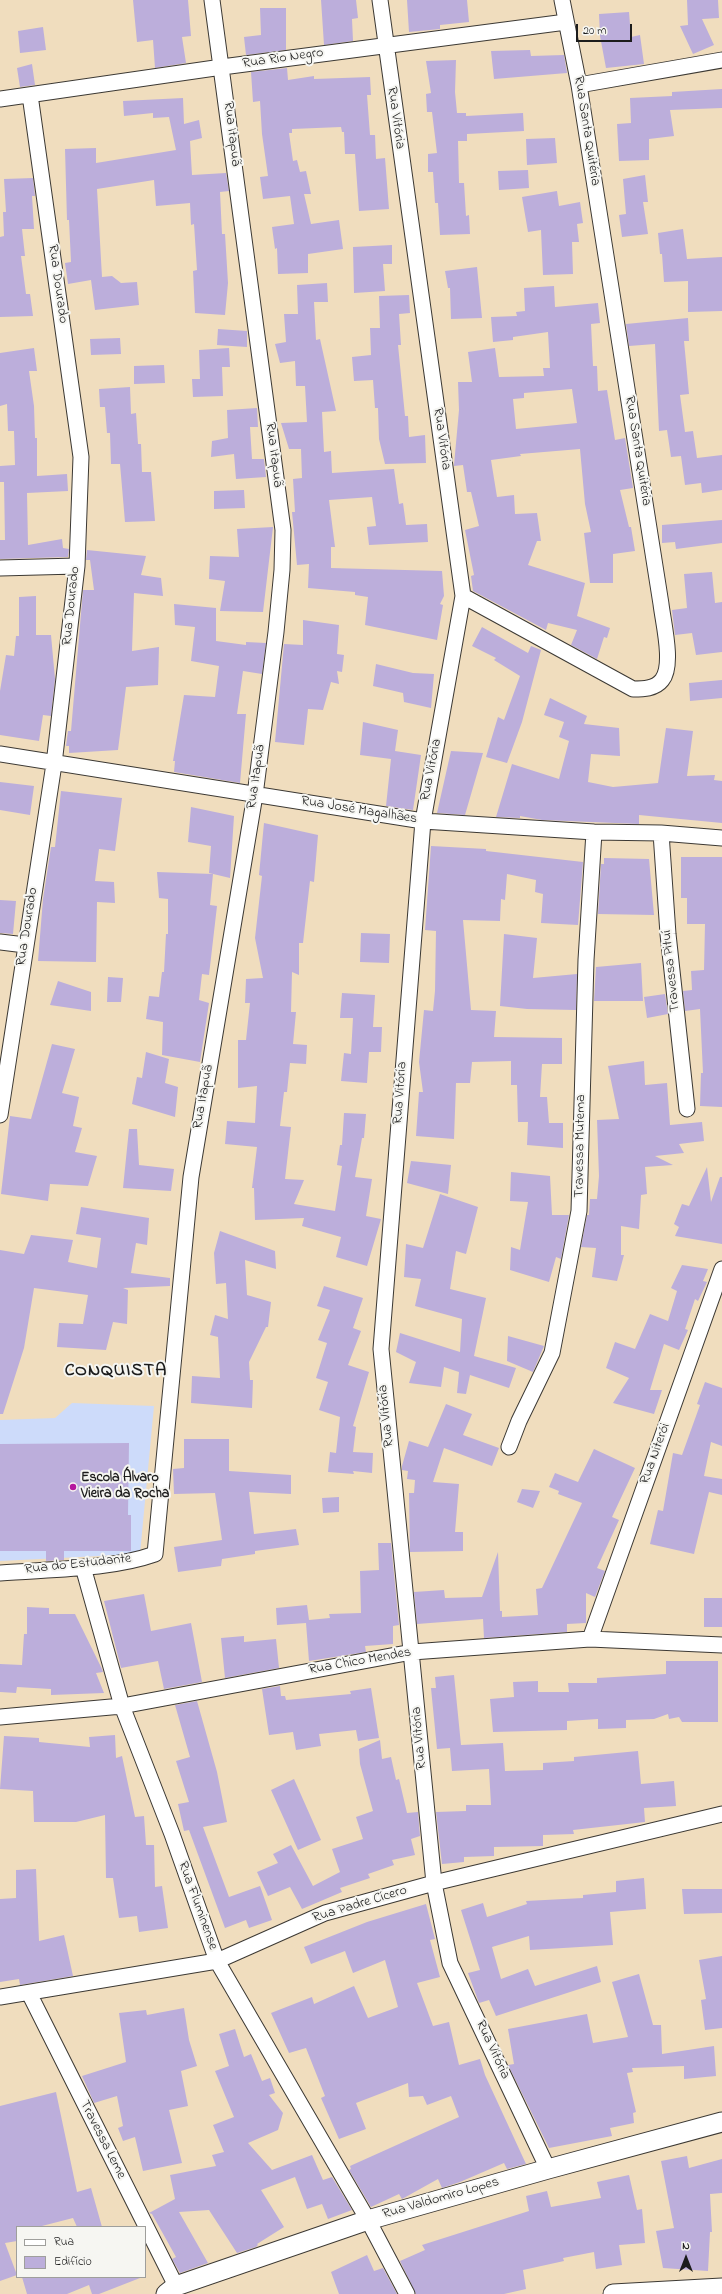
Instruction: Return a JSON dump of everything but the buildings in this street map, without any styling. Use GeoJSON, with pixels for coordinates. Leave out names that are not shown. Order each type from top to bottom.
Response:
{"type":"FeatureCollection","features":[{"type":"Feature","properties":{"kind":"street","name":"Rua Itapuã"},"geometry":{"type":"LineString","coordinates":[[155,1554],[191,1176],[255,795],[277,624],[282,570],[283,530],[212,0]]}},
{"type":"Feature","properties":{"kind":"street","name":"Rua Vitória"},"geometry":{"type":"LineString","coordinates":[[380,0],[385,45],[463,596],[423,821],[381,1349],[434,1883],[450,1963],[548,2169]]}},
{"type":"Feature","properties":{"kind":"street","name":"Rua Santa Quitéria"},"geometry":{"type":"LineString","coordinates":[[463,596],[633,689],[655,685],[662,680],[666,672],[667,653],[661,604],[579,84],[562,0]]}},
{"type":"Feature","properties":{"kind":"street","name":"Rua Rio Negro"},"geometry":{"type":"LineString","coordinates":[[0,99],[222,67],[566,22]]}},
{"type":"Feature","properties":{"kind":"street"},"geometry":{"type":"LineString","coordinates":[[579,84],[722,60]]}},
{"type":"Feature","properties":{"kind":"street","name":"Rua Dourado"},"geometry":{"type":"LineString","coordinates":[[0,1115],[54,764],[77,566],[81,457],[30,95]]}},
{"type":"Feature","properties":{"kind":"street"},"geometry":{"type":"LineString","coordinates":[[0,568],[77,566]]}},
{"type":"Feature","properties":{"kind":"street","name":"Rua José Magalhães"},"geometry":{"type":"LineString","coordinates":[[0,754],[54,764],[423,821],[594,832],[661,833],[722,838]]}},
{"type":"Feature","properties":{"kind":"street","name":"Travessa Mutema"},"geometry":{"type":"LineString","coordinates":[[509,1448],[519,1421],[552,1353],[579,1211],[586,968],[594,832]]}},
{"type":"Feature","properties":{"kind":"street","name":"Travessa Pituí"},"geometry":{"type":"LineString","coordinates":[[661,833],[668,934],[687,1108]]}},
{"type":"Feature","properties":{"kind":"street"},"geometry":{"type":"LineString","coordinates":[[0,942],[25,945]]}},
{"type":"Feature","properties":{"kind":"street","name":"Rua Niterói"},"geometry":{"type":"LineString","coordinates":[[590,1639],[721,1274]]}},
{"type":"Feature","properties":{"kind":"street","name":"Rua do Estudante"},"geometry":{"type":"LineString","coordinates":[[0,1573],[83,1567],[142,1558],[155,1554]]}},
{"type":"Feature","properties":{"kind":"street","name":"Rua Fluminense"},"geometry":{"type":"LineString","coordinates":[[83,1567],[122,1706],[172,1834],[217,1961],[368,2220],[407,2294]]}},
{"type":"Feature","properties":{"kind":"street","name":"Rua Chico Mendes"},"geometry":{"type":"LineString","coordinates":[[0,1717],[122,1706],[412,1652],[590,1639],[722,1646]]}},
{"type":"Feature","properties":{"kind":"street","name":"Rua Padre Cícero"},"geometry":{"type":"LineString","coordinates":[[0,1997],[217,1961],[325,1913],[434,1883],[722,1814]]}},
{"type":"Feature","properties":{"kind":"street","name":"Travessa Leme"},"geometry":{"type":"LineString","coordinates":[[29,1993],[140,2226]]}},
{"type":"Feature","properties":{"kind":"street","name":"Rua Valdomiro Lopes"},"geometry":{"type":"LineString","coordinates":[[171,2290],[368,2220],[722,2122]]}},
{"type":"Feature","properties":{"kind":"street","name":"Travessa Leme"},"geometry":{"type":"LineString","coordinates":[[146,2238],[171,2290]]}},
{"type":"Feature","properties":{"kind":"street"},"geometry":{"type":"LineString","coordinates":[[616,2294],[722,2288]]}},
{"type":"Feature","properties":{"kind":"shaded area","name":"Escola Álvaro Vieira da Rocha"},"geometry":{"type":"Polygon","coordinates":[[[72,1403],[154,1406],[140,1554],[0,1561],[0,1420],[55,1418],[72,1403]]]}},
{"type":"Feature","properties":{"kind":"place","name":"Escola Álvaro Vieira da Rocha"},"geometry":{"type":"Point","coordinates":[73,1487]}},
{"type":"Feature","properties":{"kind":"district","name":"CONQUISTA"},"geometry":{"type":"Point","coordinates":[116,1372]}}]}
